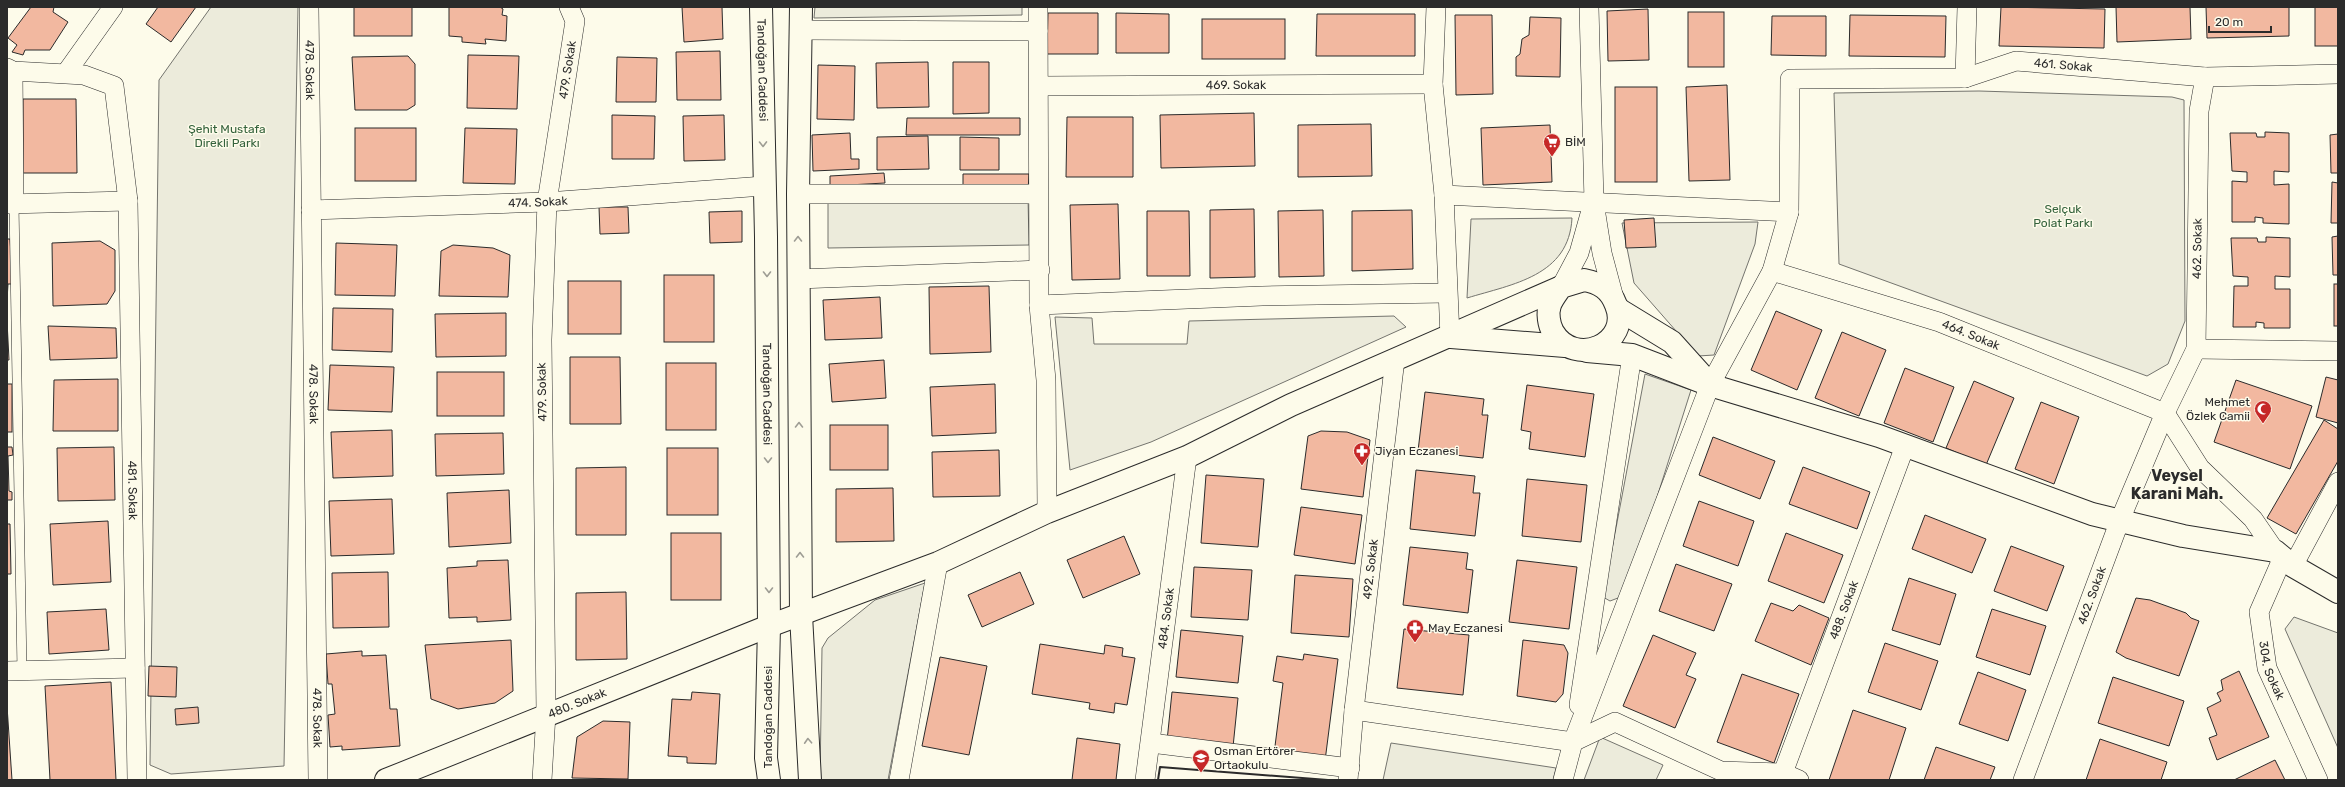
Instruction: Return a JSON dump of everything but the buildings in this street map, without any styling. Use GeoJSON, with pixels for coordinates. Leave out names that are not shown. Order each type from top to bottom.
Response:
{"type":"FeatureCollection","features":[{"type":"Feature","properties":{"kind":"street"},"geometry":{"type":"LineString","coordinates":[[113,7],[66,73],[10,70],[11,204],[128,201]]}},
{"type":"Feature","properties":{"kind":"street","name":"478. Sokak"},"geometry":{"type":"LineString","coordinates":[[310,7],[318,780]]}},
{"type":"Feature","properties":{"kind":"street","name":"479. Sokak"},"geometry":{"type":"LineString","coordinates":[[542,780],[546,714],[542,340],[547,202],[575,21],[569,7]]}},
{"type":"Feature","properties":{"kind":"street","name":"Tandoğan Caddesi"},"geometry":{"type":"LineString","coordinates":[[761,7],[766,253],[769,626],[766,758],[769,780]]}},
{"type":"Feature","properties":{"kind":"street"},"geometry":{"type":"LineString","coordinates":[[801,7],[798,194],[801,615],[810,780]]}},
{"type":"Feature","properties":{"kind":"street"},"geometry":{"type":"LineString","coordinates":[[1038,7],[1039,86],[1037,194],[1040,305],[1046,380],[1047,512]]}},
{"type":"Feature","properties":{"kind":"street"},"geometry":{"type":"LineString","coordinates":[[1436,7],[1433,84],[1444,195],[1446,293],[1450,337],[1565,346],[1576,350],[1632,356],[1710,385],[1905,446],[2092,514],[2284,558]]}},
{"type":"Feature","properties":{"kind":"street"},"geometry":{"type":"LineString","coordinates":[[1587,351],[1598,348],[1608,341],[1615,332],[1618,321],[1616,303],[1602,253],[1594,202],[1589,7]]}},
{"type":"Feature","properties":{"kind":"street"},"geometry":{"type":"LineString","coordinates":[[1965,78],[1967,7]]}},
{"type":"Feature","properties":{"kind":"street"},"geometry":{"type":"LineString","coordinates":[[800,30],[1038,31]]}},
{"type":"Feature","properties":{"kind":"street","name":"461. Sokak"},"geometry":{"type":"LineString","coordinates":[[1789,212],[1790,79],[1965,78],[2016,61],[2205,78],[2338,74]]}},
{"type":"Feature","properties":{"kind":"street","name":"481. Sokak"},"geometry":{"type":"LineString","coordinates":[[66,73],[84,75],[114,86],[128,201],[137,780]]}},
{"type":"Feature","properties":{"kind":"street","name":"462. Sokak"},"geometry":{"type":"LineString","coordinates":[[2023,780],[2120,520],[2165,412],[2196,349],[2199,111],[2205,78]]}},
{"type":"Feature","properties":{"kind":"street","name":"469. Sokak"},"geometry":{"type":"LineString","coordinates":[[1039,86],[1433,84]]}},
{"type":"Feature","properties":{"kind":"street","name":"474. Sokak"},"geometry":{"type":"LineString","coordinates":[[311,210],[547,202],[764,186]]}},
{"type":"Feature","properties":{"kind":"street"},"geometry":{"type":"LineString","coordinates":[[798,194],[1037,194]]}},
{"type":"Feature","properties":{"kind":"street"},"geometry":{"type":"LineString","coordinates":[[1444,195],[1789,212],[1772,271],[1710,385],[1573,742]]}},
{"type":"Feature","properties":{"kind":"street"},"geometry":{"type":"LineString","coordinates":[[1565,346],[1551,329],[1548,318],[1550,306],[1579,253],[1594,202]]}},
{"type":"Feature","properties":{"kind":"street"},"geometry":{"type":"LineString","coordinates":[[798,279],[1040,270]]}},
{"type":"Feature","properties":{"kind":"street","name":"464. Sokak"},"geometry":{"type":"LineString","coordinates":[[1772,271],[1939,322],[2165,412]]}},
{"type":"Feature","properties":{"kind":"street"},"geometry":{"type":"LineString","coordinates":[[1561,287],[1584,280],[1596,282],[1606,289],[1616,303],[1672,342],[1710,385]]}},
{"type":"Feature","properties":{"kind":"street","name":"480. Sokak"},"geometry":{"type":"LineString","coordinates":[[386,780],[546,714],[769,626],[938,563],[1047,512],[1187,456],[1291,405],[1395,359],[1450,337],[1561,287]]}},
{"type":"Feature","properties":{"kind":"street"},"geometry":{"type":"LineString","coordinates":[[1040,305],[1262,296],[1446,293]]}},
{"type":"Feature","properties":{"kind":"street"},"geometry":{"type":"LineString","coordinates":[[2196,349],[2338,351]]}},
{"type":"Feature","properties":{"kind":"street"},"geometry":{"type":"LineString","coordinates":[[1563,780],[1573,742],[1632,356]]}},
{"type":"Feature","properties":{"kind":"street","name":"492. Sokak"},"geometry":{"type":"LineString","coordinates":[[1349,774],[1354,710],[1395,359]]}},
{"type":"Feature","properties":{"kind":"street"},"geometry":{"type":"LineString","coordinates":[[2165,412],[2200,468],[2253,519],[2284,558],[2338,592]]}},
{"type":"Feature","properties":{"kind":"street","name":"488. Sokak"},"geometry":{"type":"LineString","coordinates":[[1791,777],[1905,446]]}},
{"type":"Feature","properties":{"kind":"street","name":"484. Sokak"},"geometry":{"type":"LineString","coordinates":[[1145,780],[1187,456]]}},
{"type":"Feature","properties":{"kind":"street","name":"304. Sokak"},"geometry":{"type":"LineString","coordinates":[[2318,780],[2267,668],[2258,612],[2284,558],[2338,482]]}},
{"type":"Feature","properties":{"kind":"street"},"geometry":{"type":"LineString","coordinates":[[899,780],[938,563]]}},
{"type":"Feature","properties":{"kind":"street"},"geometry":{"type":"LineString","coordinates":[[15,671],[135,668]]}},
{"type":"Feature","properties":{"kind":"street"},"geometry":{"type":"LineString","coordinates":[[1354,710],[1573,742],[1614,722],[1722,770],[1791,777]]}},
{"type":"Feature","properties":{"kind":"street"},"geometry":{"type":"LineString","coordinates":[[1151,743],[1349,774]]}},
{"type":"Feature","properties":{"kind":"lane"},"geometry":{"type":"LineString","coordinates":[[11,204],[15,671]]}},
{"type":"Feature","properties":{"kind":"green space","name":"Şehit Mustafa Direkli Parkı"},"geometry":{"type":"Polygon","coordinates":[[[211,7],[298,7],[284,766],[171,774],[150,765],[159,80],[211,7]]]}},
{"type":"Feature","properties":{"kind":"green space"},"geometry":{"type":"Polygon","coordinates":[[[815,7],[1022,7],[1022,15],[814,18],[815,7]]]}},
{"type":"Feature","properties":{"kind":"green space","name":"Selçuk Polat Parkı"},"geometry":{"type":"Polygon","coordinates":[[[1979,91],[2172,97],[2184,100],[2185,321],[2168,364],[2147,376],[1839,264],[1834,93],[1979,91]]]}},
{"type":"Feature","properties":{"kind":"green space"},"geometry":{"type":"Polygon","coordinates":[[[1028,197],[1029,245],[828,248],[828,200],[1028,197]]]}},
{"type":"Feature","properties":{"kind":"green space"},"geometry":{"type":"Polygon","coordinates":[[[1572,218],[1569,238],[1561,253],[1550,265],[1520,282],[1467,298],[1471,219],[1572,218]]]}},
{"type":"Feature","properties":{"kind":"green space"},"geometry":{"type":"Polygon","coordinates":[[[1758,222],[1755,244],[1714,355],[1698,356],[1634,283],[1622,223],[1758,222]]]}},
{"type":"Feature","properties":{"kind":"green space"},"geometry":{"type":"Polygon","coordinates":[[[1394,316],[1406,327],[1151,442],[1070,470],[1055,317],[1092,318],[1094,344],[1187,344],[1189,321],[1394,316]]]}},
{"type":"Feature","properties":{"kind":"green space"},"geometry":{"type":"Polygon","coordinates":[[[1645,374],[1691,390],[1626,595],[1610,601],[1603,597],[1645,374]]]}},
{"type":"Feature","properties":{"kind":"green space"},"geometry":{"type":"Polygon","coordinates":[[[925,583],[888,780],[820,780],[822,648],[828,638],[875,600],[925,583]]]}},
{"type":"Feature","properties":{"kind":"green space"},"geometry":{"type":"Polygon","coordinates":[[[2294,617],[2338,633],[2338,748],[2285,629],[2294,617]]]}},
{"type":"Feature","properties":{"kind":"green space"},"geometry":{"type":"Polygon","coordinates":[[[1600,737],[1663,765],[1656,780],[1584,780],[1600,737]]]}},
{"type":"Feature","properties":{"kind":"green space"},"geometry":{"type":"Polygon","coordinates":[[[1391,743],[1556,768],[1553,780],[1383,780],[1391,743]]]}},
{"type":"Feature","properties":{"kind":"wall"},"geometry":{"type":"LineString","coordinates":[[1158,780],[1160,767],[1328,780]]}},
{"type":"Feature","properties":{"kind":"place","name":"BİM"},"geometry":{"type":"Point","coordinates":[1552,157]}},
{"type":"Feature","properties":{"kind":"place","name":"Mehmet Özlek Camii"},"geometry":{"type":"Point","coordinates":[2263,424]}},
{"type":"Feature","properties":{"kind":"place","name":"Jiyan Eczanesi"},"geometry":{"type":"Point","coordinates":[1362,466]}},
{"type":"Feature","properties":{"kind":"place","name":"May Eczanesi"},"geometry":{"type":"Point","coordinates":[1415,643]}},
{"type":"Feature","properties":{"kind":"place","name":"Osman Ertörer Ortaokulu"},"geometry":{"type":"Point","coordinates":[1201,773]}},
{"type":"Feature","properties":{"kind":"district","name":"Veysel Karani Mah."},"geometry":{"type":"Point","coordinates":[2177,484]}}]}
